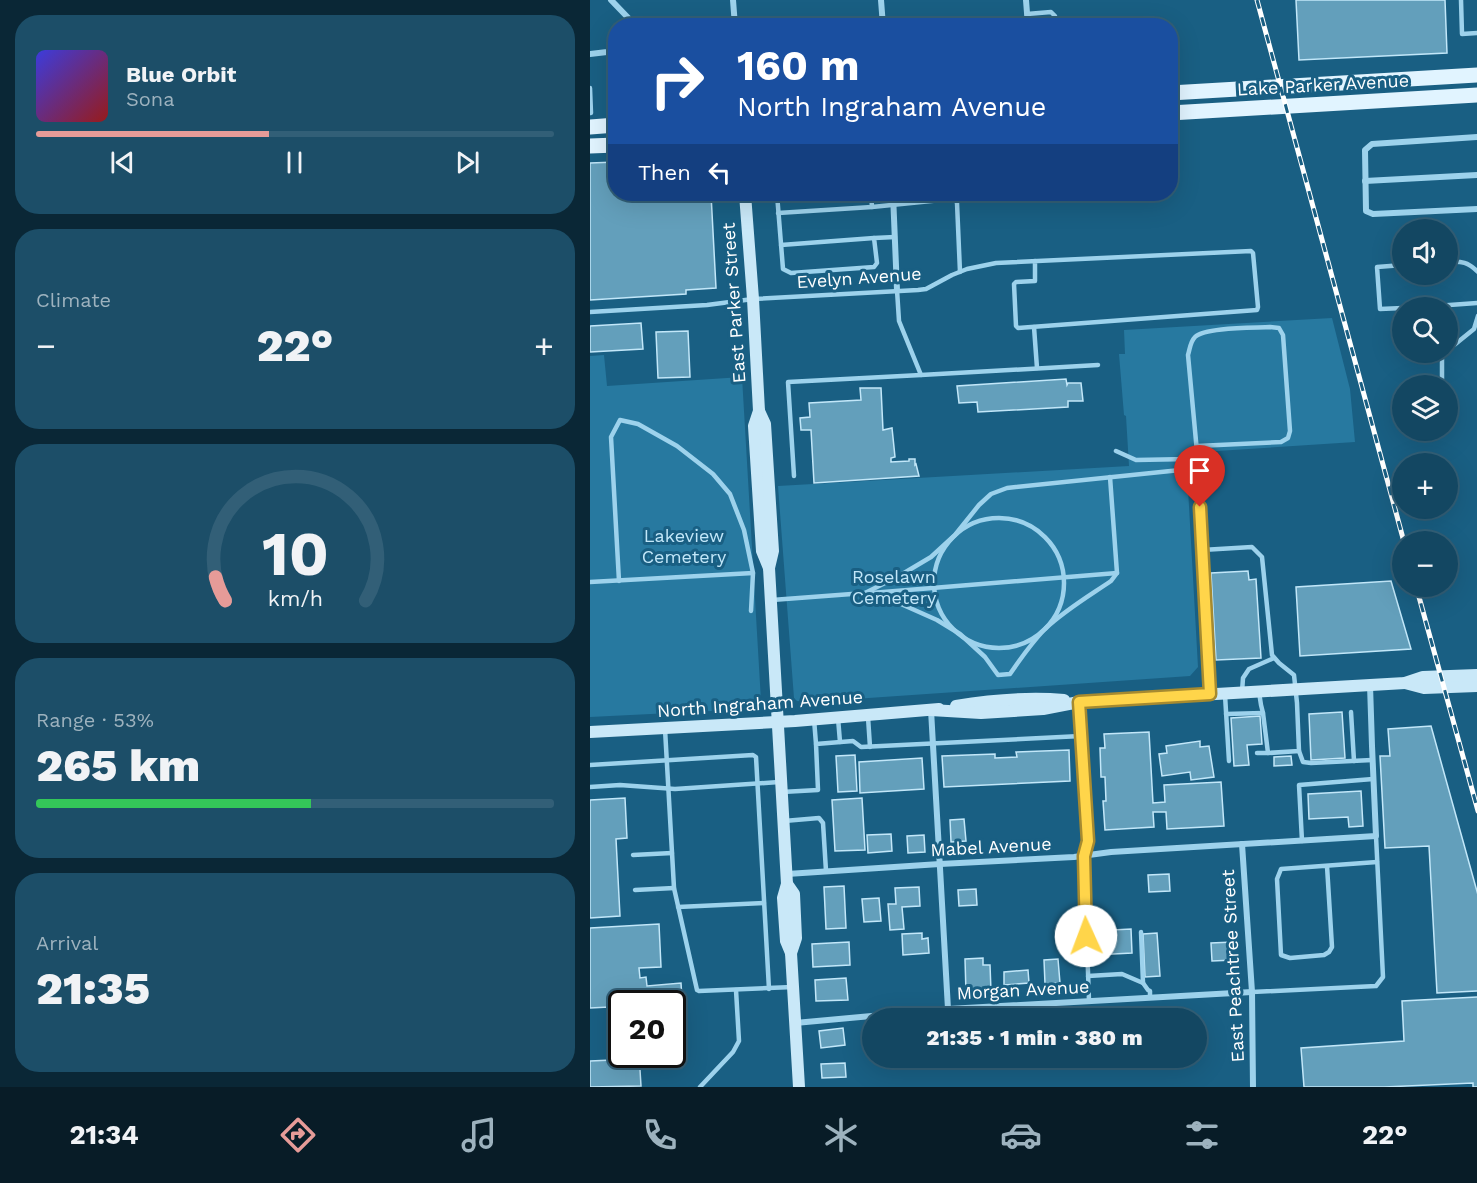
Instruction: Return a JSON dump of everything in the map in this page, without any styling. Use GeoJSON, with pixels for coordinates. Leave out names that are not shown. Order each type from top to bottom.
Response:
{"type":"FeatureCollection","features":[{"type":"Feature","properties":{"kind":"main road","name":"Lake Parker Avenue"},"geometry":{"type":"LineString","coordinates":[[1178,93],[1478,75]]}},
{"type":"Feature","properties":{"kind":"main road","name":"Lake Parker Avenue"},"geometry":{"type":"LineString","coordinates":[[1178,112],[1474,94]]}},
{"type":"Feature","properties":{"kind":"main road"},"geometry":{"type":"LineString","coordinates":[[591,120],[608,123]]}},
{"type":"Feature","properties":{"kind":"main road"},"geometry":{"type":"LineString","coordinates":[[590,146],[608,145]]}},
{"type":"Feature","properties":{"kind":"street"},"geometry":{"type":"LineString","coordinates":[[611,0],[629,18]]}},
{"type":"Feature","properties":{"kind":"street"},"geometry":{"type":"LineString","coordinates":[[733,0],[734,18]]}},
{"type":"Feature","properties":{"kind":"street"},"geometry":{"type":"LineString","coordinates":[[881,0],[882,18]]}},
{"type":"Feature","properties":{"kind":"street"},"geometry":{"type":"LineString","coordinates":[[1026,0],[1027,18]]}},
{"type":"Feature","properties":{"kind":"street"},"geometry":{"type":"LineString","coordinates":[[590,54],[608,51]]}},
{"type":"Feature","properties":{"kind":"street"},"geometry":{"type":"LineString","coordinates":[[1478,137],[1372,144],[1365,150],[1366,211],[1373,214],[1478,209]]}},
{"type":"Feature","properties":{"kind":"street"},"geometry":{"type":"LineString","coordinates":[[1365,181],[1478,175]]}},
{"type":"Feature","properties":{"kind":"street","name":"East Parker Street"},"geometry":{"type":"LineString","coordinates":[[746,201],[759,411],[754,426],[761,551],[769,568],[787,879],[783,898],[786,941],[791,953],[799,1087]]}},
{"type":"Feature","properties":{"kind":"street"},"geometry":{"type":"LineString","coordinates":[[893,204],[897,290]]}},
{"type":"Feature","properties":{"kind":"street"},"geometry":{"type":"LineString","coordinates":[[1197,449],[1210,694]]}},
{"type":"Feature","properties":{"kind":"street","name":"North Ingraham Avenue"},"geometry":{"type":"LineString","coordinates":[[590,731],[931,711],[978,702],[1041,698],[1079,702],[1405,683],[1423,677],[1478,675]]}},
{"type":"Feature","properties":{"kind":"street","name":"North Ingraham Avenue"},"geometry":{"type":"LineString","coordinates":[[1405,683],[1424,688],[1478,686]]}},
{"type":"Feature","properties":{"kind":"street"},"geometry":{"type":"LineString","coordinates":[[1370,685],[1376,836]]}},
{"type":"Feature","properties":{"kind":"street"},"geometry":{"type":"LineString","coordinates":[[1079,702],[1088,841],[1084,856]]}},
{"type":"Feature","properties":{"kind":"street"},"geometry":{"type":"LineString","coordinates":[[931,711],[948,1008]]}},
{"type":"Feature","properties":{"kind":"street","name":"Mabel Avenue"},"geometry":{"type":"LineString","coordinates":[[787,879],[826,872],[1376,836]]}},
{"type":"Feature","properties":{"kind":"street","name":"East Peachtree Street"},"geometry":{"type":"LineString","coordinates":[[1242,844],[1252,992],[1253,1087]]}},
{"type":"Feature","properties":{"kind":"street","name":"Morgan Avenue"},"geometry":{"type":"LineString","coordinates":[[966,1008],[1252,992]]}},
{"type":"Feature","properties":{"kind":"street","name":"Morgan Avenue"},"geometry":{"type":"LineString","coordinates":[[795,1023],[862,1017]]}},
{"type":"Feature","properties":{"kind":"lane"},"geometry":{"type":"LineString","coordinates":[[1461,0],[1462,33],[1478,33]]}},
{"type":"Feature","properties":{"kind":"lane"},"geometry":{"type":"LineString","coordinates":[[1027,14],[1051,12],[1055,18]]}},
{"type":"Feature","properties":{"kind":"lane"},"geometry":{"type":"LineString","coordinates":[[590,88],[591,120]]}},
{"type":"Feature","properties":{"kind":"lane"},"geometry":{"type":"LineString","coordinates":[[777,201],[783,269],[791,273],[874,267],[877,263],[874,238]]}},
{"type":"Feature","properties":{"kind":"lane"},"geometry":{"type":"LineString","coordinates":[[872,201],[872,207]]}},
{"type":"Feature","properties":{"kind":"lane"},"geometry":{"type":"LineString","coordinates":[[778,213],[928,201]]}},
{"type":"Feature","properties":{"kind":"lane"},"geometry":{"type":"LineString","coordinates":[[956,201],[960,272]]}},
{"type":"Feature","properties":{"kind":"lane"},"geometry":{"type":"LineString","coordinates":[[780,245],[895,237]]}},
{"type":"Feature","properties":{"kind":"lane","name":"Evelyn Avenue"},"geometry":{"type":"LineString","coordinates":[[590,312],[707,305],[753,299],[926,289],[960,272],[979,266],[1035,261],[1233,251],[1253,253],[1257,310],[1034,327]]}},
{"type":"Feature","properties":{"kind":"lane"},"geometry":{"type":"LineString","coordinates":[[1035,261],[1035,281],[1014,284],[1016,326],[1018,328],[1034,327],[1037,368]]}},
{"type":"Feature","properties":{"kind":"lane"},"geometry":{"type":"LineString","coordinates":[[1458,261],[1470,265],[1478,272]]}},
{"type":"Feature","properties":{"kind":"lane"},"geometry":{"type":"LineString","coordinates":[[1392,266],[1377,267],[1380,309],[1392,308]]}},
{"type":"Feature","properties":{"kind":"lane"},"geometry":{"type":"LineString","coordinates":[[897,290],[899,321],[921,375]]}},
{"type":"Feature","properties":{"kind":"lane"},"geometry":{"type":"LineString","coordinates":[[1458,304],[1478,303]]}},
{"type":"Feature","properties":{"kind":"lane"},"geometry":{"type":"LineString","coordinates":[[1458,342],[1474,329],[1478,316]]}},
{"type":"Feature","properties":{"kind":"lane"},"geometry":{"type":"LineString","coordinates":[[1279,328],[1283,335],[1290,430],[1288,438],[1281,442],[1197,449],[1188,355],[1190,344],[1195,336],[1205,331],[1279,328]]}},
{"type":"Feature","properties":{"kind":"lane"},"geometry":{"type":"LineString","coordinates":[[794,476],[788,382],[1098,364]]}},
{"type":"Feature","properties":{"kind":"lane"},"geometry":{"type":"LineString","coordinates":[[619,581],[611,437],[620,420],[638,424],[677,446],[713,474],[730,494],[744,530],[753,573],[751,611]]}},
{"type":"Feature","properties":{"kind":"lane"},"geometry":{"type":"LineString","coordinates":[[865,593],[931,557],[955,535],[972,523],[992,518],[1013,519],[1032,526],[1048,540],[1059,557],[1064,578],[1063,597],[1056,615],[1010,674],[998,675],[985,657],[947,621],[939,605],[935,588],[936,568],[943,550],[955,535],[979,505],[991,494],[1007,488],[1190,469],[1198,465],[1189,459],[1136,460],[1116,451]]}},
{"type":"Feature","properties":{"kind":"lane"},"geometry":{"type":"LineString","coordinates":[[865,593],[892,600],[937,620],[984,646],[1012,647],[1029,641],[1111,581],[1117,573],[1110,477]]}},
{"type":"Feature","properties":{"kind":"lane"},"geometry":{"type":"LineString","coordinates":[[1202,550],[1252,547],[1262,557],[1272,655],[1294,675],[1299,751],[1302,762],[1372,760]]}},
{"type":"Feature","properties":{"kind":"lane"},"geometry":{"type":"LineString","coordinates":[[590,582],[753,573]]}},
{"type":"Feature","properties":{"kind":"lane"},"geometry":{"type":"LineString","coordinates":[[771,600],[1117,573]]}},
{"type":"Feature","properties":{"kind":"lane"},"geometry":{"type":"LineString","coordinates":[[1242,692],[1243,678],[1249,669],[1274,658]]}},
{"type":"Feature","properties":{"kind":"lane"},"geometry":{"type":"LineString","coordinates":[[1259,691],[1264,712],[1268,753]]}},
{"type":"Feature","properties":{"kind":"lane"},"geometry":{"type":"LineString","coordinates":[[1225,693],[1229,761]]}},
{"type":"Feature","properties":{"kind":"lane"},"geometry":{"type":"LineString","coordinates":[[1226,714],[1264,712]]}},
{"type":"Feature","properties":{"kind":"lane"},"geometry":{"type":"LineString","coordinates":[[1351,712],[1354,761]]}},
{"type":"Feature","properties":{"kind":"lane"},"geometry":{"type":"LineString","coordinates":[[868,715],[870,747]]}},
{"type":"Feature","properties":{"kind":"lane"},"geometry":{"type":"LineString","coordinates":[[838,717],[840,742]]}},
{"type":"Feature","properties":{"kind":"lane"},"geometry":{"type":"LineString","coordinates":[[590,787],[620,785],[668,788],[757,784],[818,790],[814,719]]}},
{"type":"Feature","properties":{"kind":"lane"},"geometry":{"type":"LineString","coordinates":[[665,728],[674,888],[697,990],[699,992],[793,987]]}},
{"type":"Feature","properties":{"kind":"lane"},"geometry":{"type":"LineString","coordinates":[[816,744],[853,741],[861,747],[870,747],[1081,736]]}},
{"type":"Feature","properties":{"kind":"lane"},"geometry":{"type":"LineString","coordinates":[[1257,753],[1299,751]]}},
{"type":"Feature","properties":{"kind":"lane"},"geometry":{"type":"LineString","coordinates":[[590,765],[753,755],[756,757],[769,989]]}},
{"type":"Feature","properties":{"kind":"lane"},"geometry":{"type":"LineString","coordinates":[[1302,841],[1299,785],[1373,779]]}},
{"type":"Feature","properties":{"kind":"lane"},"geometry":{"type":"LineString","coordinates":[[784,820],[819,818],[823,823],[826,872]]}},
{"type":"Feature","properties":{"kind":"lane"},"geometry":{"type":"LineString","coordinates":[[1252,992],[1376,986],[1384,977],[1376,836]]}},
{"type":"Feature","properties":{"kind":"lane"},"geometry":{"type":"LineString","coordinates":[[633,855],[672,853]]}},
{"type":"Feature","properties":{"kind":"lane"},"geometry":{"type":"LineString","coordinates":[[1084,856],[1089,1001]]}},
{"type":"Feature","properties":{"kind":"lane"},"geometry":{"type":"LineString","coordinates":[[1327,866],[1332,946],[1324,955],[1285,957],[1281,955],[1277,879],[1281,869],[1377,862]]}},
{"type":"Feature","properties":{"kind":"lane"},"geometry":{"type":"LineString","coordinates":[[635,890],[674,888]]}},
{"type":"Feature","properties":{"kind":"lane"},"geometry":{"type":"LineString","coordinates":[[678,907],[764,903]]}},
{"type":"Feature","properties":{"kind":"lane"},"geometry":{"type":"LineString","coordinates":[[1141,932],[1143,983]]}},
{"type":"Feature","properties":{"kind":"lane"},"geometry":{"type":"LineString","coordinates":[[1088,976],[1122,974],[1143,983],[1150,991],[1150,998]]}},
{"type":"Feature","properties":{"kind":"lane"},"geometry":{"type":"LineString","coordinates":[[700,1087],[733,1052],[739,1041],[736,990]]}},
{"type":"Feature","properties":{"kind":"green space","name":"Roselawn Cemetery"},"geometry":{"type":"Polygon","coordinates":[[[1332,318],[1350,389],[1355,442],[1186,453],[1198,667],[1190,676],[810,702],[797,701],[794,698],[778,486],[1129,466],[1119,354],[1125,354],[1124,330],[1332,318]]]}},
{"type":"Feature","properties":{"kind":"green space","name":"Lakeview Cemetery"},"geometry":{"type":"Polygon","coordinates":[[[604,355],[607,386],[742,377],[761,701],[752,709],[590,717],[590,356],[604,355]]]}},
{"type":"Feature","properties":{"kind":"building"},"geometry":{"type":"Polygon","coordinates":[[[1296,0],[1445,0],[1447,53],[1299,60],[1296,0]]]}},
{"type":"Feature","properties":{"kind":"building"},"geometry":{"type":"Polygon","coordinates":[[[608,162],[608,201],[711,201],[716,288],[686,290],[686,294],[590,300],[590,163],[608,162]]]}},
{"type":"Feature","properties":{"kind":"building"},"geometry":{"type":"Polygon","coordinates":[[[641,323],[643,349],[590,352],[590,326],[641,323]]]}},
{"type":"Feature","properties":{"kind":"building"},"geometry":{"type":"Polygon","coordinates":[[[688,331],[690,377],[658,378],[656,332],[688,331]]]}},
{"type":"Feature","properties":{"kind":"building"},"geometry":{"type":"Polygon","coordinates":[[[1066,379],[1067,385],[1068,383],[1081,383],[1083,401],[1068,401],[1068,407],[978,412],[977,402],[959,403],[957,386],[1066,379]]]}},
{"type":"Feature","properties":{"kind":"building"},"geometry":{"type":"Polygon","coordinates":[[[860,388],[881,388],[883,430],[892,428],[895,457],[891,458],[891,462],[915,459],[919,476],[814,483],[811,430],[801,430],[800,418],[810,417],[809,403],[861,400],[860,388]]]}},
{"type":"Feature","properties":{"kind":"building"},"geometry":{"type":"Polygon","coordinates":[[[1248,571],[1249,580],[1256,579],[1261,658],[1216,660],[1211,573],[1248,571]]]}},
{"type":"Feature","properties":{"kind":"building"},"geometry":{"type":"Polygon","coordinates":[[[1391,581],[1392,597],[1396,597],[1411,649],[1300,656],[1296,587],[1391,581]]]}},
{"type":"Feature","properties":{"kind":"building"},"geometry":{"type":"Polygon","coordinates":[[[1342,712],[1345,758],[1311,760],[1309,714],[1342,712]]]}},
{"type":"Feature","properties":{"kind":"building"},"geometry":{"type":"Polygon","coordinates":[[[1260,716],[1262,744],[1247,745],[1249,765],[1234,766],[1231,718],[1260,716]]]}},
{"type":"Feature","properties":{"kind":"building"},"geometry":{"type":"Polygon","coordinates":[[[1431,726],[1478,895],[1478,991],[1437,993],[1429,846],[1385,848],[1380,756],[1390,756],[1388,729],[1431,726]]]}},
{"type":"Feature","properties":{"kind":"building"},"geometry":{"type":"Polygon","coordinates":[[[1149,732],[1153,803],[1165,802],[1164,785],[1221,782],[1224,826],[1167,829],[1166,812],[1153,812],[1154,827],[1105,830],[1103,801],[1106,801],[1105,777],[1101,777],[1100,748],[1105,748],[1104,734],[1149,732]]]}},
{"type":"Feature","properties":{"kind":"building"},"geometry":{"type":"Polygon","coordinates":[[[1200,741],[1200,747],[1209,746],[1214,777],[1191,780],[1190,772],[1162,776],[1159,754],[1167,753],[1166,746],[1200,741]]]}},
{"type":"Feature","properties":{"kind":"building"},"geometry":{"type":"Polygon","coordinates":[[[1069,750],[1070,781],[944,787],[942,756],[995,754],[995,758],[1017,757],[1016,752],[1069,750]]]}},
{"type":"Feature","properties":{"kind":"building"},"geometry":{"type":"Polygon","coordinates":[[[855,755],[857,791],[838,792],[836,756],[855,755]]]}},
{"type":"Feature","properties":{"kind":"building"},"geometry":{"type":"Polygon","coordinates":[[[1291,756],[1292,765],[1274,766],[1274,757],[1291,756]]]}},
{"type":"Feature","properties":{"kind":"building"},"geometry":{"type":"Polygon","coordinates":[[[922,758],[924,789],[860,793],[859,762],[922,758]]]}},
{"type":"Feature","properties":{"kind":"building"},"geometry":{"type":"Polygon","coordinates":[[[1361,791],[1363,826],[1349,827],[1348,817],[1309,819],[1308,794],[1361,791]]]}},
{"type":"Feature","properties":{"kind":"building"},"geometry":{"type":"Polygon","coordinates":[[[625,798],[627,838],[616,839],[620,916],[590,918],[590,800],[625,798]]]}},
{"type":"Feature","properties":{"kind":"building"},"geometry":{"type":"Polygon","coordinates":[[[862,798],[865,850],[835,851],[832,800],[862,798]]]}},
{"type":"Feature","properties":{"kind":"building"},"geometry":{"type":"Polygon","coordinates":[[[964,819],[966,841],[951,842],[950,820],[964,819]]]}},
{"type":"Feature","properties":{"kind":"building"},"geometry":{"type":"Polygon","coordinates":[[[891,834],[892,851],[868,853],[867,835],[891,834]]]}},
{"type":"Feature","properties":{"kind":"building"},"geometry":{"type":"Polygon","coordinates":[[[924,835],[925,852],[908,853],[907,836],[924,835]]]}},
{"type":"Feature","properties":{"kind":"building"},"geometry":{"type":"Polygon","coordinates":[[[1169,874],[1170,891],[1149,892],[1148,875],[1169,874]]]}},
{"type":"Feature","properties":{"kind":"building"},"geometry":{"type":"Polygon","coordinates":[[[844,886],[846,928],[826,929],[824,887],[844,886]]]}},
{"type":"Feature","properties":{"kind":"building"},"geometry":{"type":"Polygon","coordinates":[[[919,887],[920,906],[902,907],[904,929],[890,930],[888,904],[896,904],[895,888],[919,887]]]}},
{"type":"Feature","properties":{"kind":"building"},"geometry":{"type":"Polygon","coordinates":[[[976,889],[977,905],[959,906],[958,890],[976,889]]]}},
{"type":"Feature","properties":{"kind":"building"},"geometry":{"type":"Polygon","coordinates":[[[879,898],[881,921],[864,922],[862,899],[879,898]]]}},
{"type":"Feature","properties":{"kind":"building"},"geometry":{"type":"Polygon","coordinates":[[[659,924],[661,967],[639,968],[640,978],[646,977],[647,986],[681,983],[681,990],[608,990],[608,1007],[590,1008],[590,928],[659,924]]]}},
{"type":"Feature","properties":{"kind":"building"},"geometry":{"type":"Polygon","coordinates":[[[1131,929],[1132,953],[1094,955],[1093,931],[1131,929]]]}},
{"type":"Feature","properties":{"kind":"building"},"geometry":{"type":"Polygon","coordinates":[[[922,933],[922,939],[928,938],[929,953],[903,955],[902,934],[922,933]]]}},
{"type":"Feature","properties":{"kind":"building"},"geometry":{"type":"Polygon","coordinates":[[[1157,933],[1160,976],[1145,977],[1143,934],[1157,933]]]}},
{"type":"Feature","properties":{"kind":"building"},"geometry":{"type":"Polygon","coordinates":[[[849,942],[850,965],[813,967],[812,944],[849,942]]]}},
{"type":"Feature","properties":{"kind":"building"},"geometry":{"type":"Polygon","coordinates":[[[1233,942],[1234,960],[1212,961],[1211,943],[1233,942]]]}},
{"type":"Feature","properties":{"kind":"building"},"geometry":{"type":"Polygon","coordinates":[[[983,958],[983,965],[990,965],[991,991],[966,993],[965,959],[983,958]]]}},
{"type":"Feature","properties":{"kind":"building"},"geometry":{"type":"Polygon","coordinates":[[[1058,959],[1060,983],[1045,984],[1044,960],[1058,959]]]}},
{"type":"Feature","properties":{"kind":"building"},"geometry":{"type":"Polygon","coordinates":[[[1028,970],[1029,983],[1004,985],[1004,972],[1028,970]]]}},
{"type":"Feature","properties":{"kind":"building"},"geometry":{"type":"Polygon","coordinates":[[[846,978],[848,1000],[816,1001],[815,980],[846,978]]]}},
{"type":"Feature","properties":{"kind":"building"},"geometry":{"type":"Polygon","coordinates":[[[1478,997],[1478,1087],[1473,1087],[1473,1083],[1384,1087],[1304,1087],[1301,1048],[1404,1041],[1402,1001],[1478,997]]]}},
{"type":"Feature","properties":{"kind":"building"},"geometry":{"type":"Polygon","coordinates":[[[843,1028],[845,1045],[821,1048],[819,1031],[843,1028]]]}},
{"type":"Feature","properties":{"kind":"building"},"geometry":{"type":"Polygon","coordinates":[[[608,1060],[608,1068],[640,1068],[641,1086],[590,1087],[590,1061],[608,1060]]]}},
{"type":"Feature","properties":{"kind":"building"},"geometry":{"type":"Polygon","coordinates":[[[845,1063],[846,1077],[822,1078],[821,1064],[845,1063]]]}},
{"type":"Feature","properties":{"kind":"railway"},"geometry":{"type":"LineString","coordinates":[[1257,0],[1401,531]]}},
{"type":"Feature","properties":{"kind":"railway"},"geometry":{"type":"LineString","coordinates":[[1419,597],[1478,811]]}},
{"type":"Feature","properties":{"kind":"route"},"geometry":{"type":"LineString","coordinates":[[1086,936],[1084,856],[1088,841],[1079,702],[1210,694],[1200,507]]}}]}
